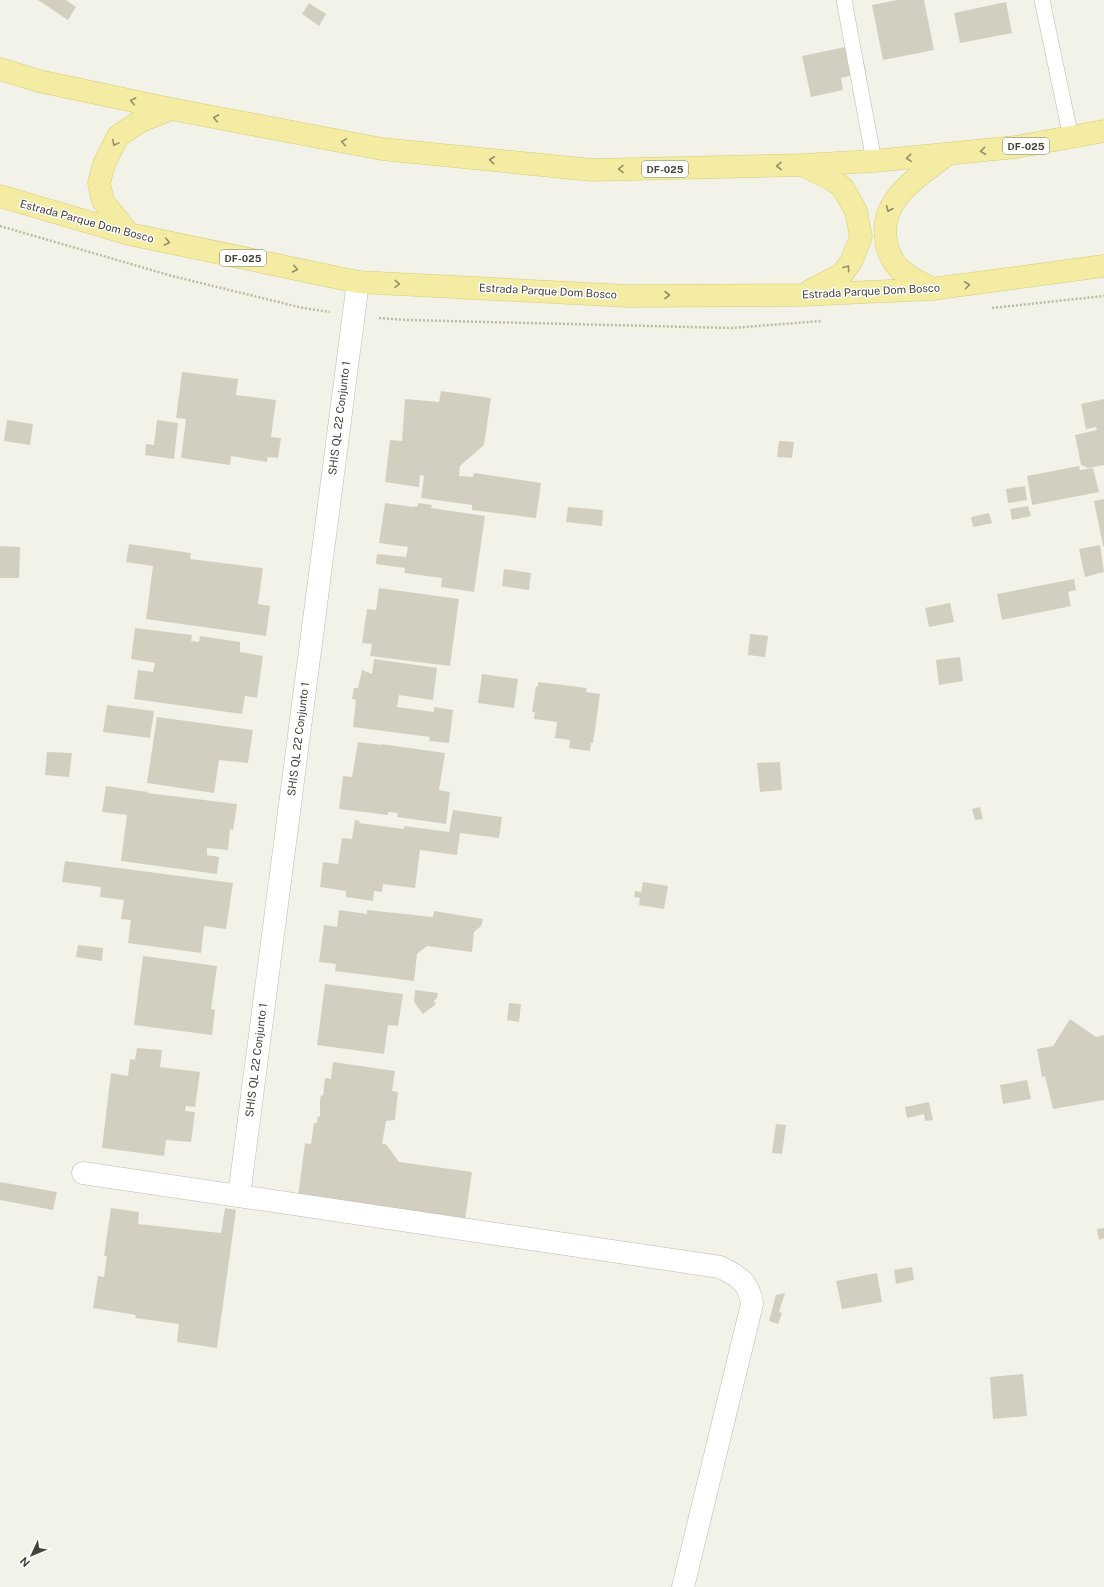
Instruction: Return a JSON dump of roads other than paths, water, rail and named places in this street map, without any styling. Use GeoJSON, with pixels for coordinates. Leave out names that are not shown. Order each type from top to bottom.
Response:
{"type":"FeatureCollection","features":[{"type":"Feature","properties":{"kind":"main road","name":"DF-025"},"geometry":{"type":"LineString","coordinates":[[0,69],[39,81],[171,109],[382,149],[592,170],[803,166],[874,161],[1016,148],[1104,131]]}},
{"type":"Feature","properties":{"kind":"main road"},"geometry":{"type":"LineString","coordinates":[[129,234],[103,201],[99,183],[104,164],[118,136],[141,121],[171,109]]}},
{"type":"Feature","properties":{"kind":"main road"},"geometry":{"type":"LineString","coordinates":[[932,290],[901,270],[892,258],[885,234],[887,214],[897,196],[948,154]]}},
{"type":"Feature","properties":{"kind":"main road"},"geometry":{"type":"LineString","coordinates":[[802,295],[829,283],[842,274],[851,262],[861,237],[856,211],[843,188],[833,180],[803,166]]}},
{"type":"Feature","properties":{"kind":"main road","name":"Estrada Parque Dom Bosco"},"geometry":{"type":"LineString","coordinates":[[0,196],[129,234],[358,282],[628,296],[802,295],[932,290],[1104,266]]}},
{"type":"Feature","properties":{"kind":"street","name":"SHIS QL 22 Conjunto 1"},"geometry":{"type":"LineString","coordinates":[[239,1196],[358,282]]}},
{"type":"Feature","properties":{"kind":"street"},"geometry":{"type":"LineString","coordinates":[[83,1173],[720,1267],[737,1275],[750,1289],[752,1304],[683,1587]]}},
{"type":"Feature","properties":{"kind":"lane"},"geometry":{"type":"LineString","coordinates":[[844,0],[874,161]]}},
{"type":"Feature","properties":{"kind":"lane"},"geometry":{"type":"LineString","coordinates":[[1042,0],[1071,138]]}}]}
